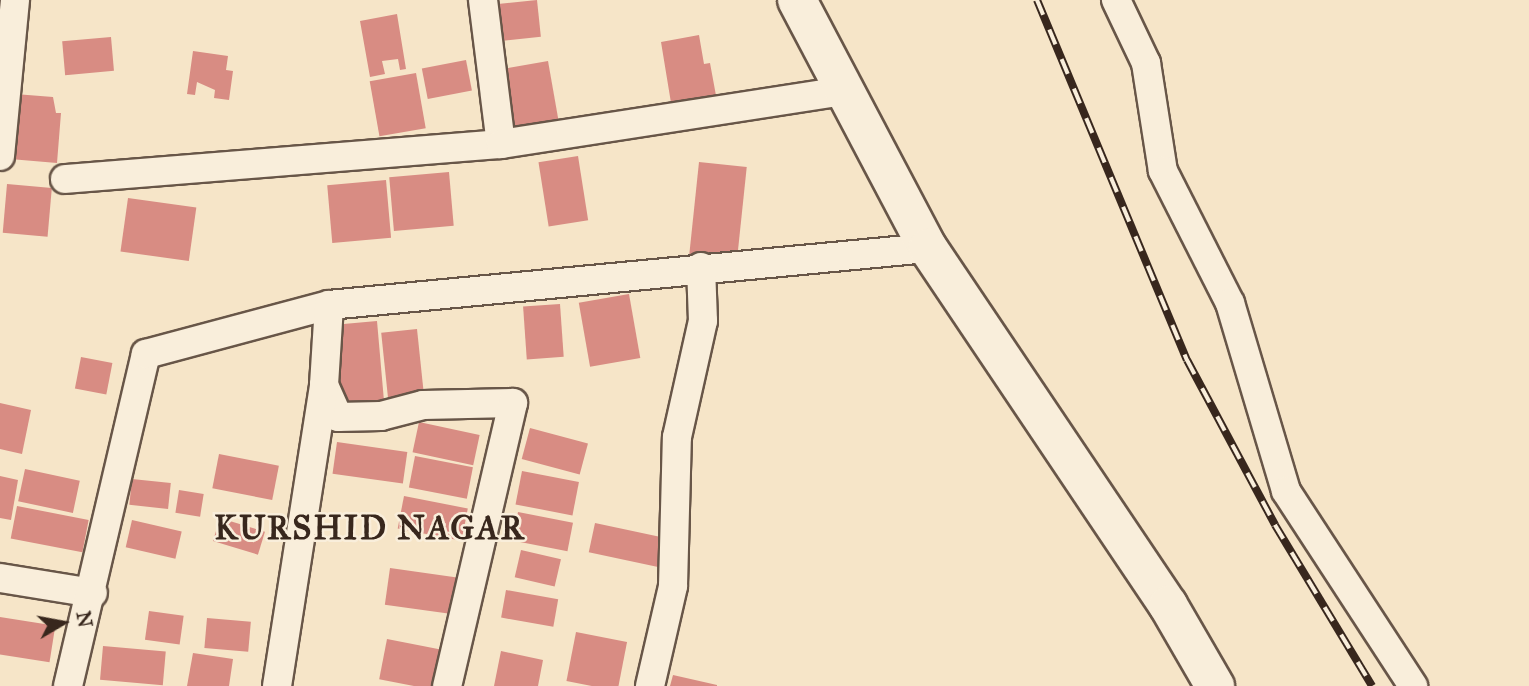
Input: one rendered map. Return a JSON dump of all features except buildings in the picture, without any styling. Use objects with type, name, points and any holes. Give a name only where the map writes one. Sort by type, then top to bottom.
[{"type":"main road","points":[[797,0],[848,90],[928,248],[1168,605],[1215,686]]},
{"type":"street","points":[[0,156],[15,0]]},
{"type":"street","points":[[483,0],[500,144]]},
{"type":"street","points":[[1116,0],[1146,63],[1163,171],[1230,303],[1286,491],[1413,686]]},
{"type":"street","points":[[65,179],[500,144],[848,90]]},
{"type":"street","points":[[68,686],[93,593],[146,354],[330,305],[701,267],[928,248]]},
{"type":"street","points":[[650,686],[673,586],[677,437],[703,321],[701,267]]},
{"type":"street","points":[[277,686],[324,385],[330,305]]},
{"type":"street","points":[[324,385],[338,417],[381,416],[423,405],[513,403],[447,686]]},
{"type":"street","points":[[0,578],[93,593]]},
{"type":"railway","points":[[1037,0],[1187,360],[1275,525],[1372,686]]},
{"type":"district","name":"KURSHID NAGAR","points":[[370,529]]}]
